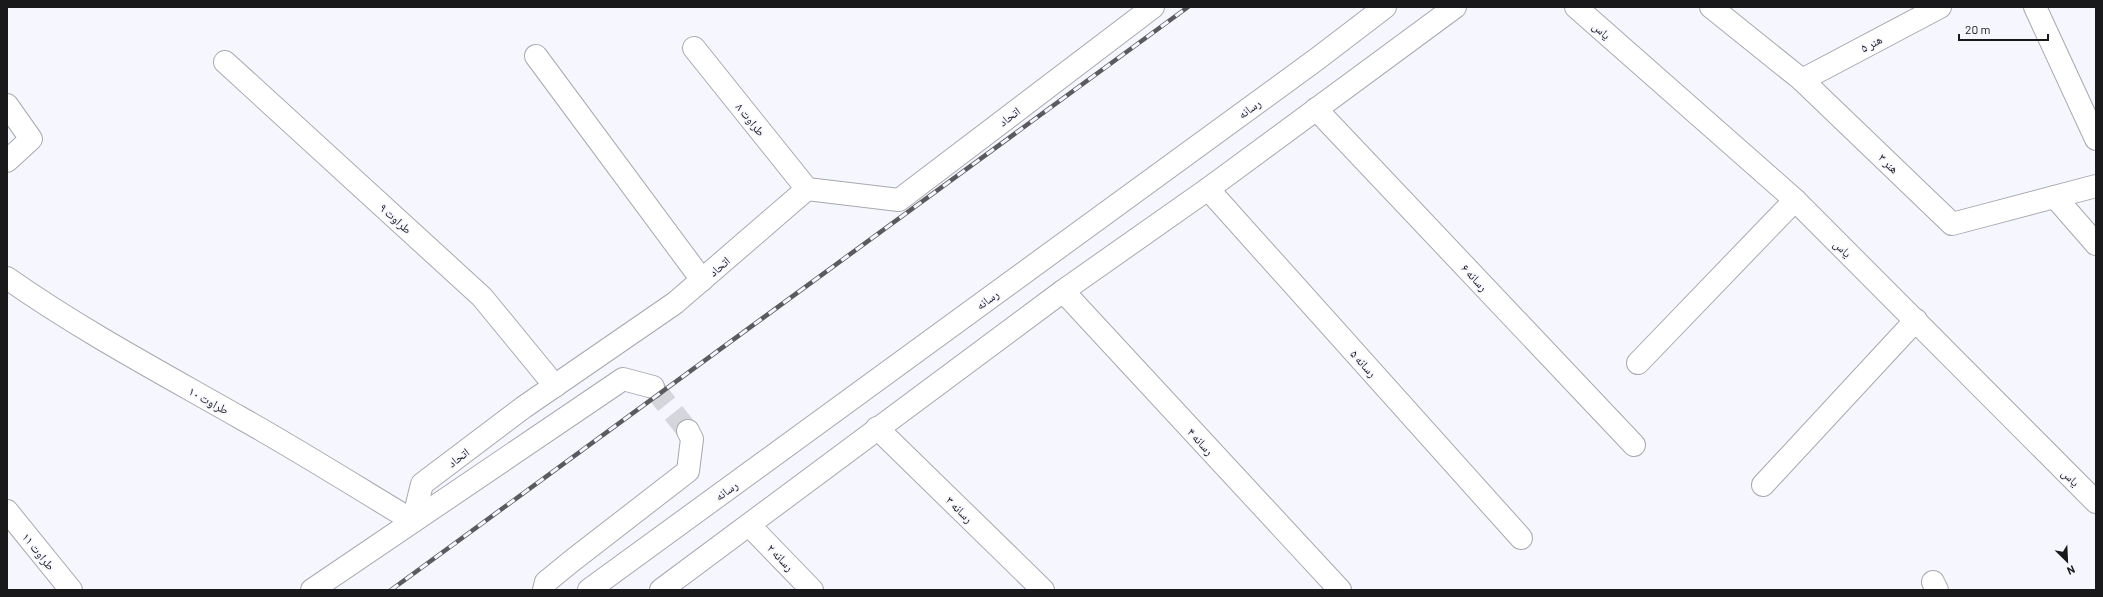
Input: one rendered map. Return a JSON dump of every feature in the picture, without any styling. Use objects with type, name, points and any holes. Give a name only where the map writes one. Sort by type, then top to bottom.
[{"type":"street","name":"اتحاد","points":[[413,521],[422,484],[524,407],[675,303],[807,189],[899,200],[1153,7]]},
{"type":"street","name":"رسانه","points":[[589,590],[1292,77],[1385,7]]},
{"type":"street","points":[[661,590],[1062,292],[1208,189],[1455,7]]},
{"type":"street","name":"یاس","points":[[1576,7],[1794,200],[1916,320],[2096,502]]},
{"type":"street","name":"هنر ۳","points":[[1711,7],[1802,80],[1952,224],[2096,186]]},
{"type":"street","name":"هنر ۵","points":[[1802,80],[1940,7]]},
{"type":"street","points":[[2035,7],[2096,139]]},
{"type":"street","name":"طراوت ۸","points":[[694,48],[807,189]]},
{"type":"street","points":[[536,56],[702,280]]},
{"type":"street","name":"طراوت ۹","points":[[225,62],[482,297],[555,386]]},
{"type":"street","points":[[7,105],[31,139],[7,162]]},
{"type":"street","name":"رسانه ۶","points":[[1316,109],[1634,446]]},
{"type":"street","name":"رسانه ۵","points":[[1208,189],[1521,538]]},
{"type":"street","points":[[2055,197],[2096,244]]},
{"type":"street","points":[[1638,363],[1794,200]]},
{"type":"street","name":"طراوت ۱۰","points":[[7,278],[43,304],[240,418],[413,521]]},
{"type":"street","name":"رسانه ۴","points":[[1062,292],[1340,590]]},
{"type":"street","points":[[1763,485],[1916,320]]},
{"type":"street","points":[[312,590],[623,379],[653,387]]},
{"type":"street","name":"رسانه ۳","points":[[877,428],[1042,590]]},
{"type":"street","points":[[544,590],[546,582],[688,470],[692,439],[688,431]]},
{"type":"street","name":"طراوت ۱۱","points":[[7,511],[71,590]]},
{"type":"street","name":"رسانه ۲","points":[[749,525],[812,590]]},
{"type":"tunnel","points":[[653,387],[688,431]]},
{"type":"railway","points":[[391,590],[1188,7]]}]
